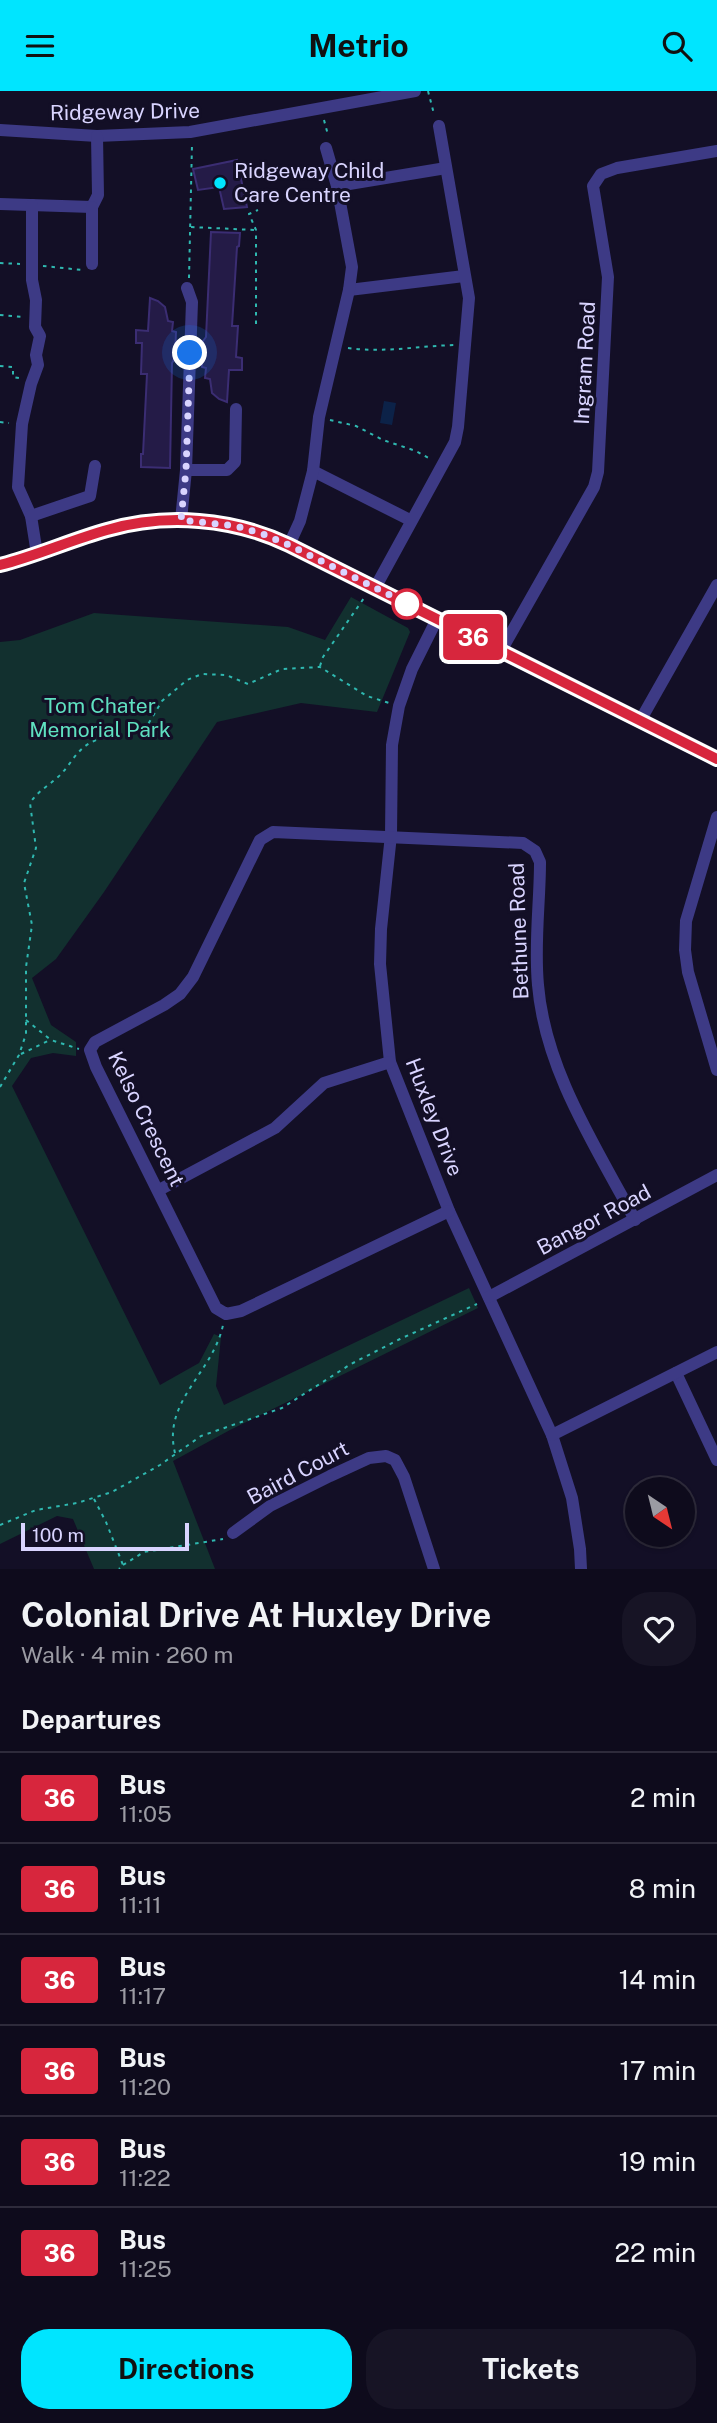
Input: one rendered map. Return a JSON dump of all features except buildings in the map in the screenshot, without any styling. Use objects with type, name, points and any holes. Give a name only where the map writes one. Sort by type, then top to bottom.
[{"type":"street","name":"Ridgeway Drive","points":[[0,130],[97,136],[190,132],[415,91]]},
{"type":"street","points":[[375,588],[442,466],[458,427],[468,299],[439,126]]},
{"type":"street","points":[[92,267],[92,207],[98,195],[97,136]]},
{"type":"street","points":[[289,545],[300,521],[313,471],[319,417],[352,267],[337,186],[326,148]]},
{"type":"street","name":"Ingram Road","points":[[501,651],[594,487],[598,472],[608,277],[593,186],[601,174],[617,168],[717,151]]},
{"type":"street","points":[[337,186],[446,167]]},
{"type":"street","points":[[0,204],[92,207]]},
{"type":"street","points":[[32,205],[35,327],[40,336],[36,355],[38,365],[22,424],[18,487],[31,516],[37,554]]},
{"type":"street","points":[[349,290],[464,276]]},
{"type":"street","points":[[181,520],[186,470],[192,302],[187,288]]},
{"type":"street","points":[[186,470],[228,470],[235,463],[236,409]]},
{"type":"street","points":[[31,516],[90,496],[95,466]]},
{"type":"street","points":[[313,471],[410,520]]},
{"type":"street","points":[[0,565],[124,526],[181,520],[236,526],[289,545],[717,759]]},
{"type":"street","points":[[640,721],[717,585]]},
{"type":"street","name":"Huxley Drive","points":[[436,619],[412,669],[399,706],[392,745],[391,835],[380,964],[390,1062],[449,1211],[552,1435],[572,1498],[581,1569]]},
{"type":"street","points":[[717,817],[686,921],[685,950],[688,972],[717,1070]]},
{"type":"street","name":"Kelso Crescent","points":[[226,1314],[216,1308],[90,1050],[95,1042],[180,994],[193,977],[260,841],[273,832],[391,835]]},
{"type":"street","name":"Bethune Road","points":[[391,835],[523,843],[535,851],[540,862],[536,936],[538,987],[547,1035],[570,1097],[635,1220]]},
{"type":"street","points":[[159,1191],[275,1128],[324,1083],[390,1062]]},
{"type":"street","name":"Bangor Road","points":[[489,1297],[717,1175]]},
{"type":"street","points":[[226,1314],[241,1311],[449,1211]]},
{"type":"street","points":[[552,1435],[717,1352]]},
{"type":"street","points":[[676,1373],[717,1460]]},
{"type":"street","name":"Baird Court","points":[[233,1533],[270,1506],[369,1458],[386,1456],[395,1460],[404,1476],[434,1569]]},
{"type":"path","points":[[428,91],[439,126]]},
{"type":"path","points":[[320,110],[330,141],[326,148]]},
{"type":"path","points":[[187,288],[190,276],[193,150],[190,132]]},
{"type":"path","points":[[256,324],[256,230],[249,214],[258,209]]},
{"type":"path","points":[[191,227],[256,230]]},
{"type":"path","points":[[0,263],[92,267]]},
{"type":"path","points":[[0,315],[35,318]]},
{"type":"path","points":[[334,346],[371,351],[466,345]]},
{"type":"path","points":[[0,366],[13,367],[12,377],[33,380]]},
{"type":"path","points":[[319,417],[356,426],[383,440],[416,451],[442,466]]},
{"type":"path","points":[[320,667],[323,657],[361,600],[375,588]]},
{"type":"path","points":[[0,1087],[19,1055],[26,1034],[26,967],[32,925],[24,883],[36,848],[30,803],[37,792],[69,767],[84,746],[113,734],[147,726],[162,701],[187,680],[202,674],[226,675],[248,684],[282,669],[320,667],[367,697],[399,706]]},
{"type":"path","points":[[26,1019],[51,1040],[76,1049],[90,1050]]},
{"type":"path","points":[[19,1055],[51,1040]]},
{"type":"path","points":[[0,1525],[36,1510],[93,1499],[112,1492],[201,1436],[282,1408],[351,1364],[463,1312],[489,1297]]},
{"type":"path","points":[[175,1454],[171,1438],[174,1419],[222,1332],[226,1314]]},
{"type":"path","points":[[93,1499],[98,1504],[123,1565]]},
{"type":"path","points":[[119,1569],[144,1552],[221,1540],[233,1533]]},
{"type":"green space","name":"Tom Chater Memorial Park","points":[[351,597],[408,628],[410,632],[377,712],[301,703],[217,722],[56,959],[32,978],[51,1025],[76,1042],[76,1056],[53,1053],[31,1058],[12,1086],[160,1385],[199,1363],[214,1334],[221,1337],[216,1386],[224,1405],[469,1288],[478,1308],[230,1430],[173,1461],[215,1569],[94,1569],[73,1519],[57,1516],[0,1544],[0,642],[20,640],[94,613],[288,627],[325,640]]},
{"type":"water","points":[[384,401],[396,403],[392,425],[380,423]]},
{"type":"bus line","name":"36","points":[[0,565],[105,530],[142,523],[181,520],[236,526],[289,545],[717,759]]},
{"type":"place","name":"Ridgeway Child Care Centre","points":[[220,183]]},
{"type":"route","points":[[190,353],[186,470],[181,520],[236,526],[263,534],[416,608],[407,604]]}]
